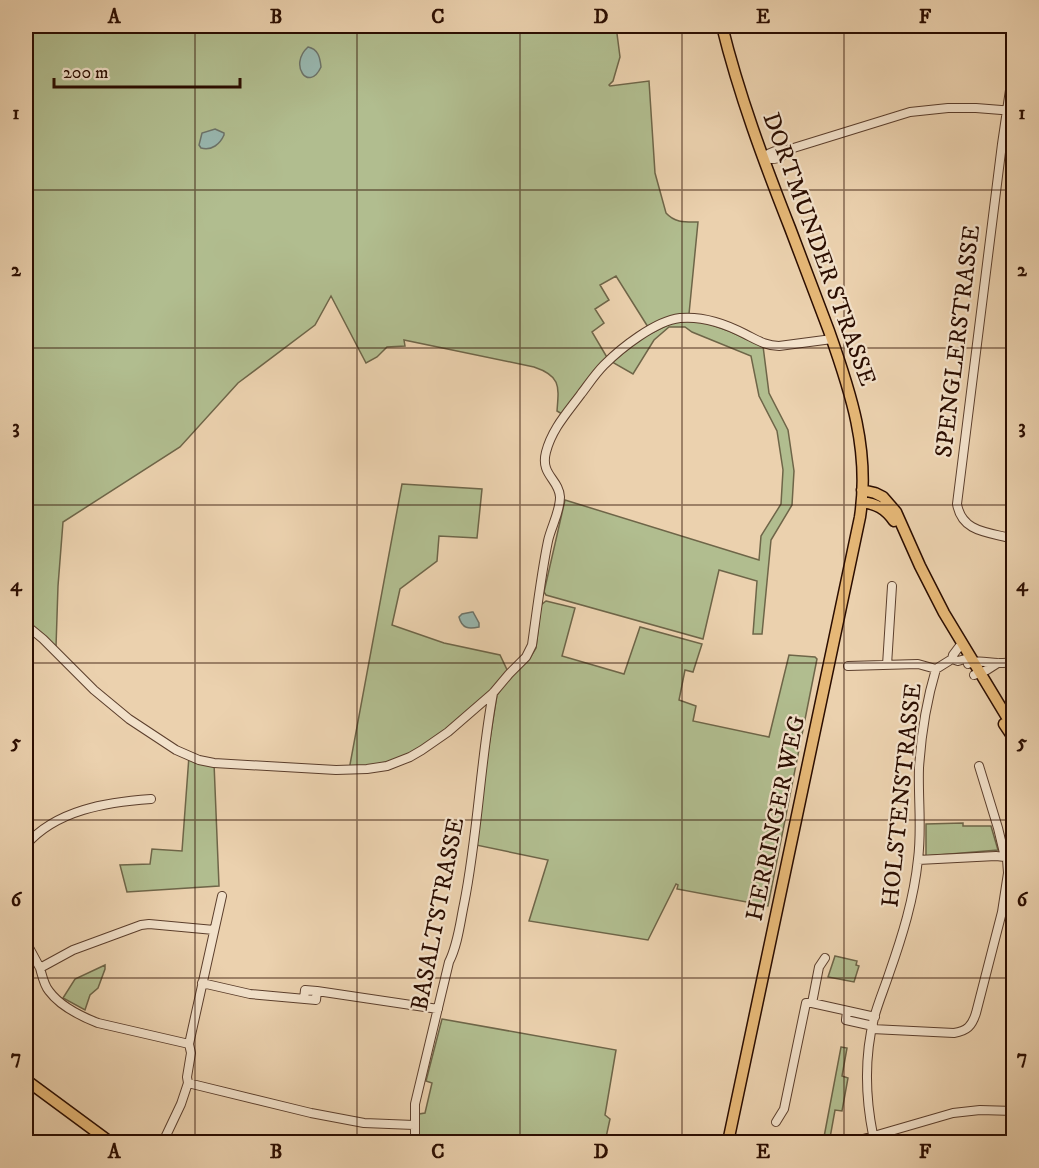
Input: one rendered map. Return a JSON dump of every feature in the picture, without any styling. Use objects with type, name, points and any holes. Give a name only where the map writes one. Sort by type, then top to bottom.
[{"type":"main road","name":"DORTMUNDER STRASSE","points":[[722,26],[763,158],[832,339],[850,393],[857,422],[862,463],[862,502]]},
{"type":"main road","points":[[862,490],[883,497],[896,512],[944,613],[1014,739]]},
{"type":"main road","points":[[862,502],[882,507],[896,524],[948,631],[1014,729]]},
{"type":"main road","name":"HERRINGER WEG","points":[[728,1143],[862,502]]},
{"type":"main road","points":[[28,1086],[110,1143]]},
{"type":"street","name":"SPENGLERSTRASSE","points":[[1014,63],[1010,111],[1002,144],[957,504],[960,516],[966,524],[979,530],[1014,539]]},
{"type":"street","points":[[763,158],[773,160],[780,158],[787,150],[910,112],[948,108],[1010,111]]},
{"type":"street","points":[[26,625],[87,684],[129,719],[176,750],[198,760],[214,763],[336,770],[387,766],[431,745],[479,706],[526,657],[532,645],[548,542],[560,495],[546,471],[545,454],[559,422],[603,366],[650,330],[680,318],[695,318],[727,326],[770,346],[832,339]]},
{"type":"street","points":[[887,665],[892,586]]},
{"type":"street","points":[[952,660],[959,647]]},
{"type":"street","points":[[848,666],[918,664],[936,669],[952,660],[987,670],[999,663],[1014,662]]},
{"type":"street","name":"HOLSTENSTRASSE","points":[[873,1136],[868,1109],[866,1076],[868,1053],[873,1024],[907,921],[914,891],[921,825],[919,768],[931,684],[936,669]]},
{"type":"street","name":"BASALTSTRASSE","points":[[415,1143],[415,1104],[449,962],[454,951],[466,890],[493,693]]},
{"type":"street","points":[[776,1122],[784,1109],[806,1003],[847,1011],[873,1024],[954,1033],[964,1031],[973,1023],[1002,912],[1008,873],[1008,864],[979,766]]},
{"type":"street","points":[[26,845],[34,835],[47,826],[83,810],[105,804],[151,799]]},
{"type":"street","points":[[918,860],[1005,857]]},
{"type":"street","points":[[163,1143],[182,1104],[188,1083],[191,1053],[189,1044],[222,896]]},
{"type":"street","points":[[40,968],[73,950],[141,925],[214,930]]},
{"type":"street","points":[[26,942],[40,968],[48,990],[59,1002],[98,1023],[189,1044]]},
{"type":"street","points":[[812,1003],[819,967],[825,958]]},
{"type":"street","points":[[202,983],[250,994],[316,1000],[317,991],[438,1009]]},
{"type":"street","points":[[188,1083],[311,1113],[364,1123],[414,1125]]},
{"type":"street","points":[[853,1143],[953,1113],[980,1110],[1014,1112]]},
{"type":"green space","points":[[26,26],[616,26],[620,57],[613,81],[609,85],[649,81],[655,173],[666,213],[677,220],[698,222],[689,314],[648,327],[616,276],[600,285],[609,300],[595,309],[604,323],[592,332],[608,359],[562,414],[557,411],[558,388],[554,378],[534,367],[404,340],[405,346],[387,347],[377,357],[366,363],[331,296],[315,325],[238,383],[180,447],[63,522],[56,647],[26,621]]},
{"type":"green space","points":[[675,321],[701,321],[763,346],[769,393],[788,430],[794,471],[792,505],[771,540],[762,634],[753,634],[757,581],[719,570],[703,639],[546,595],[544,592],[565,500],[759,560],[761,536],[781,504],[783,470],[777,431],[759,396],[751,356],[685,327],[669,327],[654,340],[633,374],[612,362],[642,338]]},
{"type":"green space","points":[[402,484],[482,489],[477,538],[439,536],[437,561],[400,589],[392,625],[444,643],[500,655],[509,674],[493,693],[410,757],[349,770]]},
{"type":"green space","points":[[546,601],[575,608],[562,656],[624,674],[640,627],[702,644],[693,672],[685,670],[679,700],[696,706],[693,721],[769,737],[789,655],[817,659],[768,906],[677,889],[676,884],[648,940],[529,921],[548,860],[476,845],[497,695],[510,676],[530,658],[536,648],[541,605]]},
{"type":"green space","points":[[189,756],[214,763],[219,886],[127,892],[120,865],[150,864],[152,849],[182,851]]},
{"type":"green space","points":[[963,823],[963,826],[991,826],[998,850],[926,856],[926,824]]},
{"type":"green space","points":[[835,956],[857,961],[856,965],[859,966],[854,982],[828,977]]},
{"type":"green space","points":[[105,965],[98,988],[90,995],[85,1010],[63,998],[75,979]]},
{"type":"green space","points":[[442,1019],[616,1050],[605,1115],[610,1119],[605,1142],[449,1142],[419,1137],[419,1114],[425,1113],[432,1083],[426,1081]]},
{"type":"green space","points":[[841,1047],[847,1048],[842,1076],[848,1078],[842,1111],[835,1110],[830,1138],[824,1137]]},
{"type":"water","points":[[308,47],[318,54],[321,67],[311,77],[306,77],[300,68],[302,54]]},
{"type":"water","points":[[215,129],[224,133],[220,141],[212,148],[201,148],[199,145],[202,133]]},
{"type":"water","points":[[473,612],[479,627],[466,627],[459,617],[462,614]]}]
